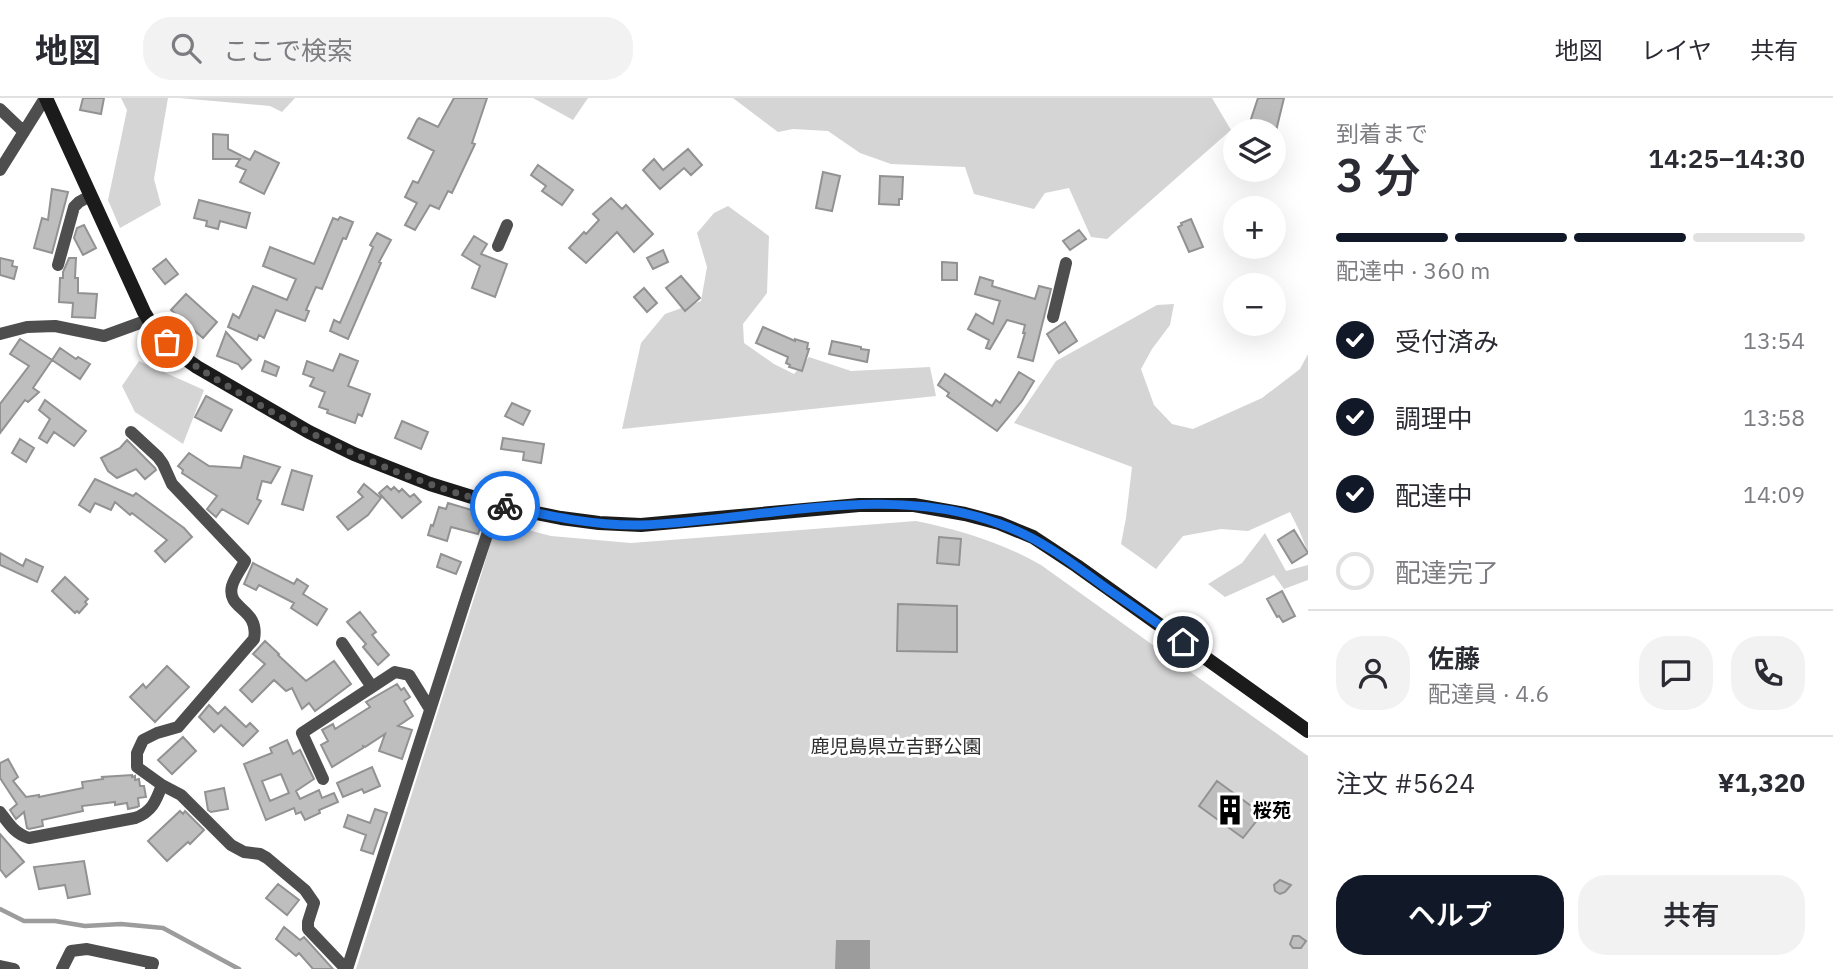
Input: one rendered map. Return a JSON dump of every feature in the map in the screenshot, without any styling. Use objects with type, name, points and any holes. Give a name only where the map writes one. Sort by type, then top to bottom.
[{"type":"street","points":[[0,170],[45,98]]},
{"type":"street","points":[[45,98],[156,332],[197,368],[309,432],[354,454],[430,484],[501,506],[599,523],[641,525],[859,505],[914,505],[982,518],[1033,537],[1308,730]]},
{"type":"street","points":[[0,109],[24,132]]},
{"type":"street","points":[[58,265],[74,207],[90,196]]},
{"type":"street","points":[[498,246],[507,225]]},
{"type":"street","points":[[1053,317],[1066,263]]},
{"type":"street","points":[[0,334],[27,327],[55,326],[104,336],[148,320]]},
{"type":"street","points":[[131,432],[158,457],[172,484],[245,561],[232,584],[231,595],[254,621],[256,629],[254,639],[178,727],[143,740],[137,753],[137,766],[162,785],[181,794],[231,845],[244,852],[267,858],[305,890],[314,903],[308,929],[347,969],[492,520],[501,506]]},
{"type":"street","points":[[342,643],[372,687]]},
{"type":"street","points":[[323,779],[302,733],[372,687],[395,673],[409,675],[430,709]]},
{"type":"street","points":[[0,812],[14,831],[29,838],[142,816],[154,805],[162,785]]},
{"type":"street","points":[[62,969],[71,951],[87,950],[153,963],[151,969]]},
{"type":"street","points":[[0,966],[14,969]]},
{"type":"green space","points":[[121,98],[168,98],[154,179],[161,205],[120,228],[108,200],[127,110]]},
{"type":"green space","points":[[179,98],[295,98],[282,112],[270,106]]},
{"type":"green space","points":[[533,98],[588,98],[573,120]]},
{"type":"green space","points":[[733,98],[1212,98],[1224,119],[1223,137],[1107,239],[1091,237],[1069,188],[1045,193],[1034,209],[974,194],[965,167],[891,164],[860,153],[828,131],[793,129],[778,132]]},
{"type":"green space","points":[[728,206],[769,236],[767,293],[743,324],[744,343],[794,374],[809,357],[851,371],[930,367],[936,396],[622,429],[641,343],[665,314],[701,301],[707,267],[697,233],[714,213]]},
{"type":"green space","points":[[1174,304],[1170,325],[1141,369],[1154,405],[1172,424],[1193,429],[1262,398],[1300,369],[1308,354],[1308,552],[1290,512],[1248,531],[1221,529],[1183,536],[1156,569],[1121,544],[1132,467],[1014,423],[1056,361],[1157,305]]},
{"type":"green space","points":[[139,361],[204,390],[183,444],[135,412],[122,386]]},
{"type":"green space","name":"鹿児島県立吉野公園","points":[[916,521],[981,538],[1041,565],[1308,756],[1308,969],[356,969],[497,522],[551,536],[631,543]]},
{"type":"green space","points":[[1265,533],[1286,571],[1308,565],[1308,580],[1284,589],[1274,575],[1225,597],[1208,584],[1242,563]]},
{"type":"shaded area","points":[[836,940],[870,940],[870,969],[835,969]]},
{"type":"building","points":[[83,98],[104,98],[101,114],[80,110]]},
{"type":"building","points":[[454,98],[487,98],[472,143],[475,144],[452,193],[448,191],[439,209],[430,205],[415,230],[405,225],[417,203],[405,197],[413,181],[418,183],[434,151],[408,138],[419,118],[438,127]]},
{"type":"building","points":[[1258,98],[1284,98],[1279,119],[1251,119]]},
{"type":"building","points":[[213,134],[228,135],[228,149],[250,160],[255,151],[279,163],[264,194],[240,182],[246,170],[236,166],[240,159],[213,159]]},
{"type":"building","points":[[688,149],[702,165],[691,175],[684,168],[660,189],[643,170],[654,159],[663,170]]},
{"type":"building","points":[[538,165],[573,190],[562,205],[542,191],[546,186],[531,175]]},
{"type":"building","points":[[823,172],[840,176],[832,211],[816,208]]},
{"type":"building","points":[[880,176],[903,177],[902,199],[899,199],[899,205],[879,204]]},
{"type":"building","points":[[52,189],[68,192],[52,253],[34,248],[42,218],[48,220]]},
{"type":"building","points":[[611,198],[622,209],[626,205],[653,234],[634,252],[617,232],[586,263],[569,248],[599,220],[593,214]]},
{"type":"building","points":[[199,200],[250,213],[246,228],[220,221],[218,229],[206,226],[207,221],[194,218]]},
{"type":"building","points":[[340,217],[353,222],[346,239],[343,238],[322,289],[316,287],[306,310],[309,311],[305,321],[276,310],[264,338],[259,335],[257,340],[228,327],[233,314],[239,318],[253,286],[287,300],[296,279],[263,266],[270,247],[314,264],[333,218],[338,220]]},
{"type":"building","points":[[1191,219],[1203,247],[1189,252],[1178,227]]},
{"type":"building","points":[[84,225],[96,248],[83,255],[74,238],[77,228]]},
{"type":"building","points":[[1079,230],[1086,239],[1070,250],[1063,241]]},
{"type":"building","points":[[377,233],[391,240],[379,262],[381,263],[348,339],[330,331],[334,320],[340,323]]},
{"type":"building","points":[[474,236],[487,244],[481,254],[507,264],[495,297],[472,288],[480,266],[462,255]]},
{"type":"building","points":[[663,250],[668,262],[653,269],[647,258]]},
{"type":"building","points":[[0,258],[13,261],[12,266],[17,267],[14,279],[0,275]]},
{"type":"building","points":[[69,258],[76,258],[75,278],[78,278],[78,293],[97,294],[95,318],[72,317],[73,303],[59,302],[60,278],[63,278]]},
{"type":"building","points":[[166,259],[178,274],[165,284],[153,269]]},
{"type":"building","points":[[942,262],[957,263],[957,280],[942,280]]},
{"type":"building","points":[[681,276],[700,298],[685,311],[666,288]]},
{"type":"building","points":[[980,277],[993,281],[992,286],[1035,299],[1039,286],[1051,289],[1033,361],[1018,357],[1025,325],[1007,320],[990,349],[986,348],[989,340],[968,329],[976,314],[993,324],[1000,301],[975,294]]},
{"type":"building","points":[[644,288],[657,303],[647,312],[634,297]]},
{"type":"building","points":[[186,294],[217,322],[203,338],[171,310]]},
{"type":"building","points":[[1065,322],[1077,341],[1059,353],[1047,334]]},
{"type":"building","points":[[763,327],[795,341],[808,343],[809,349],[802,371],[789,367],[786,363],[788,357],[756,343]]},
{"type":"building","points":[[226,332],[251,360],[242,369],[238,364],[217,356]]},
{"type":"building","points":[[20,339],[52,360],[33,388],[39,392],[28,402],[25,400],[0,433],[0,404],[29,366],[10,354]]},
{"type":"building","points":[[832,341],[869,350],[867,362],[829,354]]},
{"type":"building","points":[[60,348],[76,359],[78,357],[90,364],[80,379],[52,360]]},
{"type":"building","points":[[340,354],[358,361],[348,386],[370,394],[362,416],[358,414],[355,423],[327,413],[328,410],[319,407],[325,392],[310,386],[314,378],[303,374],[307,361],[333,371]]},
{"type":"building","points":[[265,361],[279,367],[276,376],[262,371]]},
{"type":"building","points":[[1019,372],[1034,381],[1022,401],[997,431],[947,396],[949,393],[938,385],[945,374],[992,406],[996,400],[1000,403]]},
{"type":"building","points":[[206,396],[232,410],[221,431],[195,417]]},
{"type":"building","points":[[45,400],[86,431],[74,446],[54,432],[47,443],[39,438],[50,419],[39,410]]},
{"type":"building","points":[[512,403],[530,411],[523,425],[505,416]]},
{"type":"building","points":[[402,421],[428,432],[421,449],[395,438]]},
{"type":"building","points":[[503,438],[544,444],[541,463],[523,460],[524,452],[501,449]]},
{"type":"building","points":[[20,439],[34,448],[26,462],[12,453]]},
{"type":"building","points":[[127,440],[156,470],[145,479],[136,469],[117,478],[108,471],[101,458],[120,448]]},
{"type":"building","points":[[189,453],[209,466],[241,468],[244,456],[280,467],[271,483],[262,481],[257,499],[261,501],[248,524],[222,509],[216,517],[207,509],[217,496],[182,473],[183,470],[178,466]]},
{"type":"building","points":[[292,470],[312,476],[303,510],[282,504]]},
{"type":"building","points":[[95,479],[133,496],[136,493],[184,528],[192,537],[165,562],[155,551],[167,540],[132,513],[130,515],[115,502],[111,510],[95,503],[90,512],[79,505]]},
{"type":"building","points":[[364,484],[381,498],[368,515],[348,530],[337,517],[363,497],[358,492]]},
{"type":"building","points":[[387,486],[391,490],[394,487],[399,492],[402,489],[410,497],[414,494],[421,502],[402,518],[379,493]]},
{"type":"building","points":[[448,503],[485,514],[478,534],[451,527],[447,541],[428,535],[439,507],[446,509]]},
{"type":"building","points":[[1294,530],[1308,553],[1292,563],[1278,540]]},
{"type":"building","points":[[939,537],[961,539],[959,565],[937,563]]},
{"type":"building","points":[[0,553],[23,566],[26,559],[43,567],[37,582],[0,565]]},
{"type":"building","points":[[441,554],[461,562],[456,574],[437,567]]},
{"type":"building","points":[[253,563],[294,584],[297,579],[308,586],[303,594],[327,609],[317,625],[291,608],[294,603],[259,585],[256,590],[244,584]]},
{"type":"building","points":[[65,577],[88,599],[79,613],[75,613],[52,591]]},
{"type":"building","points":[[1282,591],[1295,616],[1283,622],[1267,599]]},
{"type":"building","points":[[898,604],[957,606],[957,652],[897,651]]},
{"type":"building","points":[[360,612],[376,632],[372,635],[389,655],[378,665],[363,647],[366,644],[347,622]]},
{"type":"building","points":[[265,641],[306,681],[334,661],[351,684],[315,711],[309,703],[302,709],[292,688],[286,691],[274,680],[252,702],[240,690],[265,664],[253,654]]},
{"type":"building","points":[[167,666],[189,687],[155,722],[130,697],[143,684],[146,688]]},
{"type":"building","points":[[397,684],[401,690],[404,688],[410,697],[404,701],[413,716],[398,726],[412,730],[402,759],[379,751],[385,734],[332,767],[321,745],[328,741],[322,730],[333,724],[335,729],[370,707],[366,702]]},
{"type":"building","points":[[209,705],[218,714],[225,707],[246,727],[250,723],[258,731],[243,746],[221,725],[214,732],[199,717]]},
{"type":"building","points":[[183,737],[196,751],[172,774],[158,760]]},
{"type":"building","points":[[287,740],[293,754],[300,750],[314,779],[296,791],[300,799],[319,790],[322,798],[334,793],[338,802],[305,820],[301,812],[296,814],[294,808],[266,820],[244,764],[272,753],[270,748]],"holes":[[[281,774],[289,793],[270,801],[262,781]]]},
{"type":"building","points":[[8,759],[18,777],[13,781],[26,797],[83,788],[82,782],[103,779],[102,777],[132,775],[135,780],[139,779],[140,786],[144,786],[146,797],[138,798],[139,806],[128,809],[127,803],[115,805],[115,802],[82,806],[83,811],[42,820],[43,826],[29,829],[24,812],[16,819],[10,810],[17,804],[0,778],[0,763]]},
{"type":"building","points":[[372,767],[380,786],[364,793],[362,789],[343,797],[337,783]]},
{"type":"building","name":"桜苑","points":[[1217,781],[1262,814],[1243,838],[1199,806]]},
{"type":"building","points":[[224,788],[228,809],[211,812],[208,810],[205,792]]},
{"type":"building","points":[[375,809],[387,813],[373,854],[361,850],[366,835],[344,827],[348,815],[370,823]]},
{"type":"building","points":[[180,811],[183,814],[185,811],[204,830],[167,861],[148,841]]},
{"type":"building","points":[[0,834],[24,862],[6,877],[0,869]]},
{"type":"building","points":[[84,861],[90,894],[68,898],[65,885],[39,889],[34,867]]},
{"type":"building","points":[[1280,880],[1291,885],[1280,894],[1275,891],[1274,885]]},
{"type":"building","points":[[278,884],[299,900],[287,915],[266,898]]},
{"type":"building","points":[[284,927],[300,940],[304,937],[333,969],[313,969],[299,953],[296,956],[276,939]]},
{"type":"building","points":[[1293,936],[1299,936],[1306,941],[1301,948],[1293,948],[1290,944]]},
{"type":"waterway","points":[[0,909],[24,921],[163,928],[239,969]]},
{"type":"way so far","points":[[167,342],[197,368],[268,410],[354,454],[430,484],[505,506]]},
{"type":"place","name":"桜苑","points":[[1230,810]]},
{"type":"route","points":[[505,506],[561,518],[641,525],[859,505],[914,505],[942,509],[999,523],[1033,537],[1183,642]]}]
